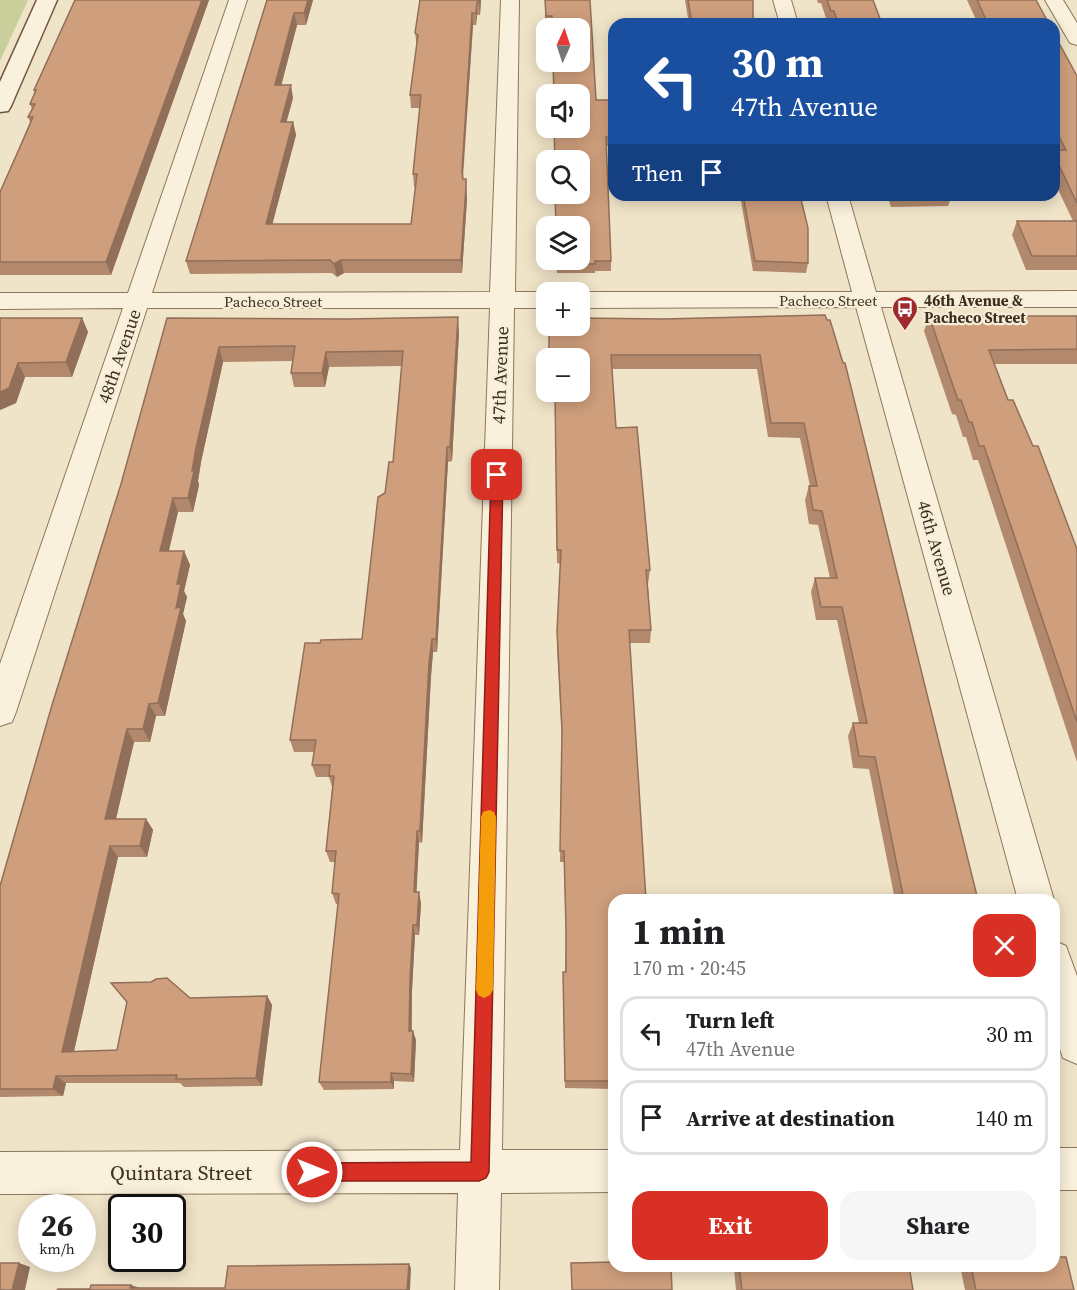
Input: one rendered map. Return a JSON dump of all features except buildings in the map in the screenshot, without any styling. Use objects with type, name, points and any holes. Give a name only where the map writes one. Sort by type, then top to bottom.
[{"type":"street","points":[[0,106],[47,0]]},
{"type":"street","name":"48th Avenue","points":[[0,711],[238,0]]},
{"type":"street","name":"47th Avenue","points":[[477,1290],[510,0]]},
{"type":"street","points":[[782,0],[787,18]]},
{"type":"street","points":[[1054,0],[1077,39]]},
{"type":"street","name":"46th Avenue","points":[[839,201],[1034,894]]},
{"type":"street","name":"Pacheco Street","points":[[590,300],[1077,299]]},
{"type":"street","name":"Pacheco Street","points":[[0,301],[536,300]]},
{"type":"street","points":[[1060,984],[1077,1044]]},
{"type":"street","points":[[1060,1169],[1077,1169]]},
{"type":"street","name":"Quintara Street","points":[[0,1173],[608,1171]]},
{"type":"green space","points":[[0,0],[28,0],[0,61]]},
{"type":"slow traffic","points":[[484,990],[489,817]]},
{"type":"place","name":"46th Avenue & Pacheco Street","points":[[905,332]]},
{"type":"route","points":[[312,1172],[479,1172],[497,475]]}]
